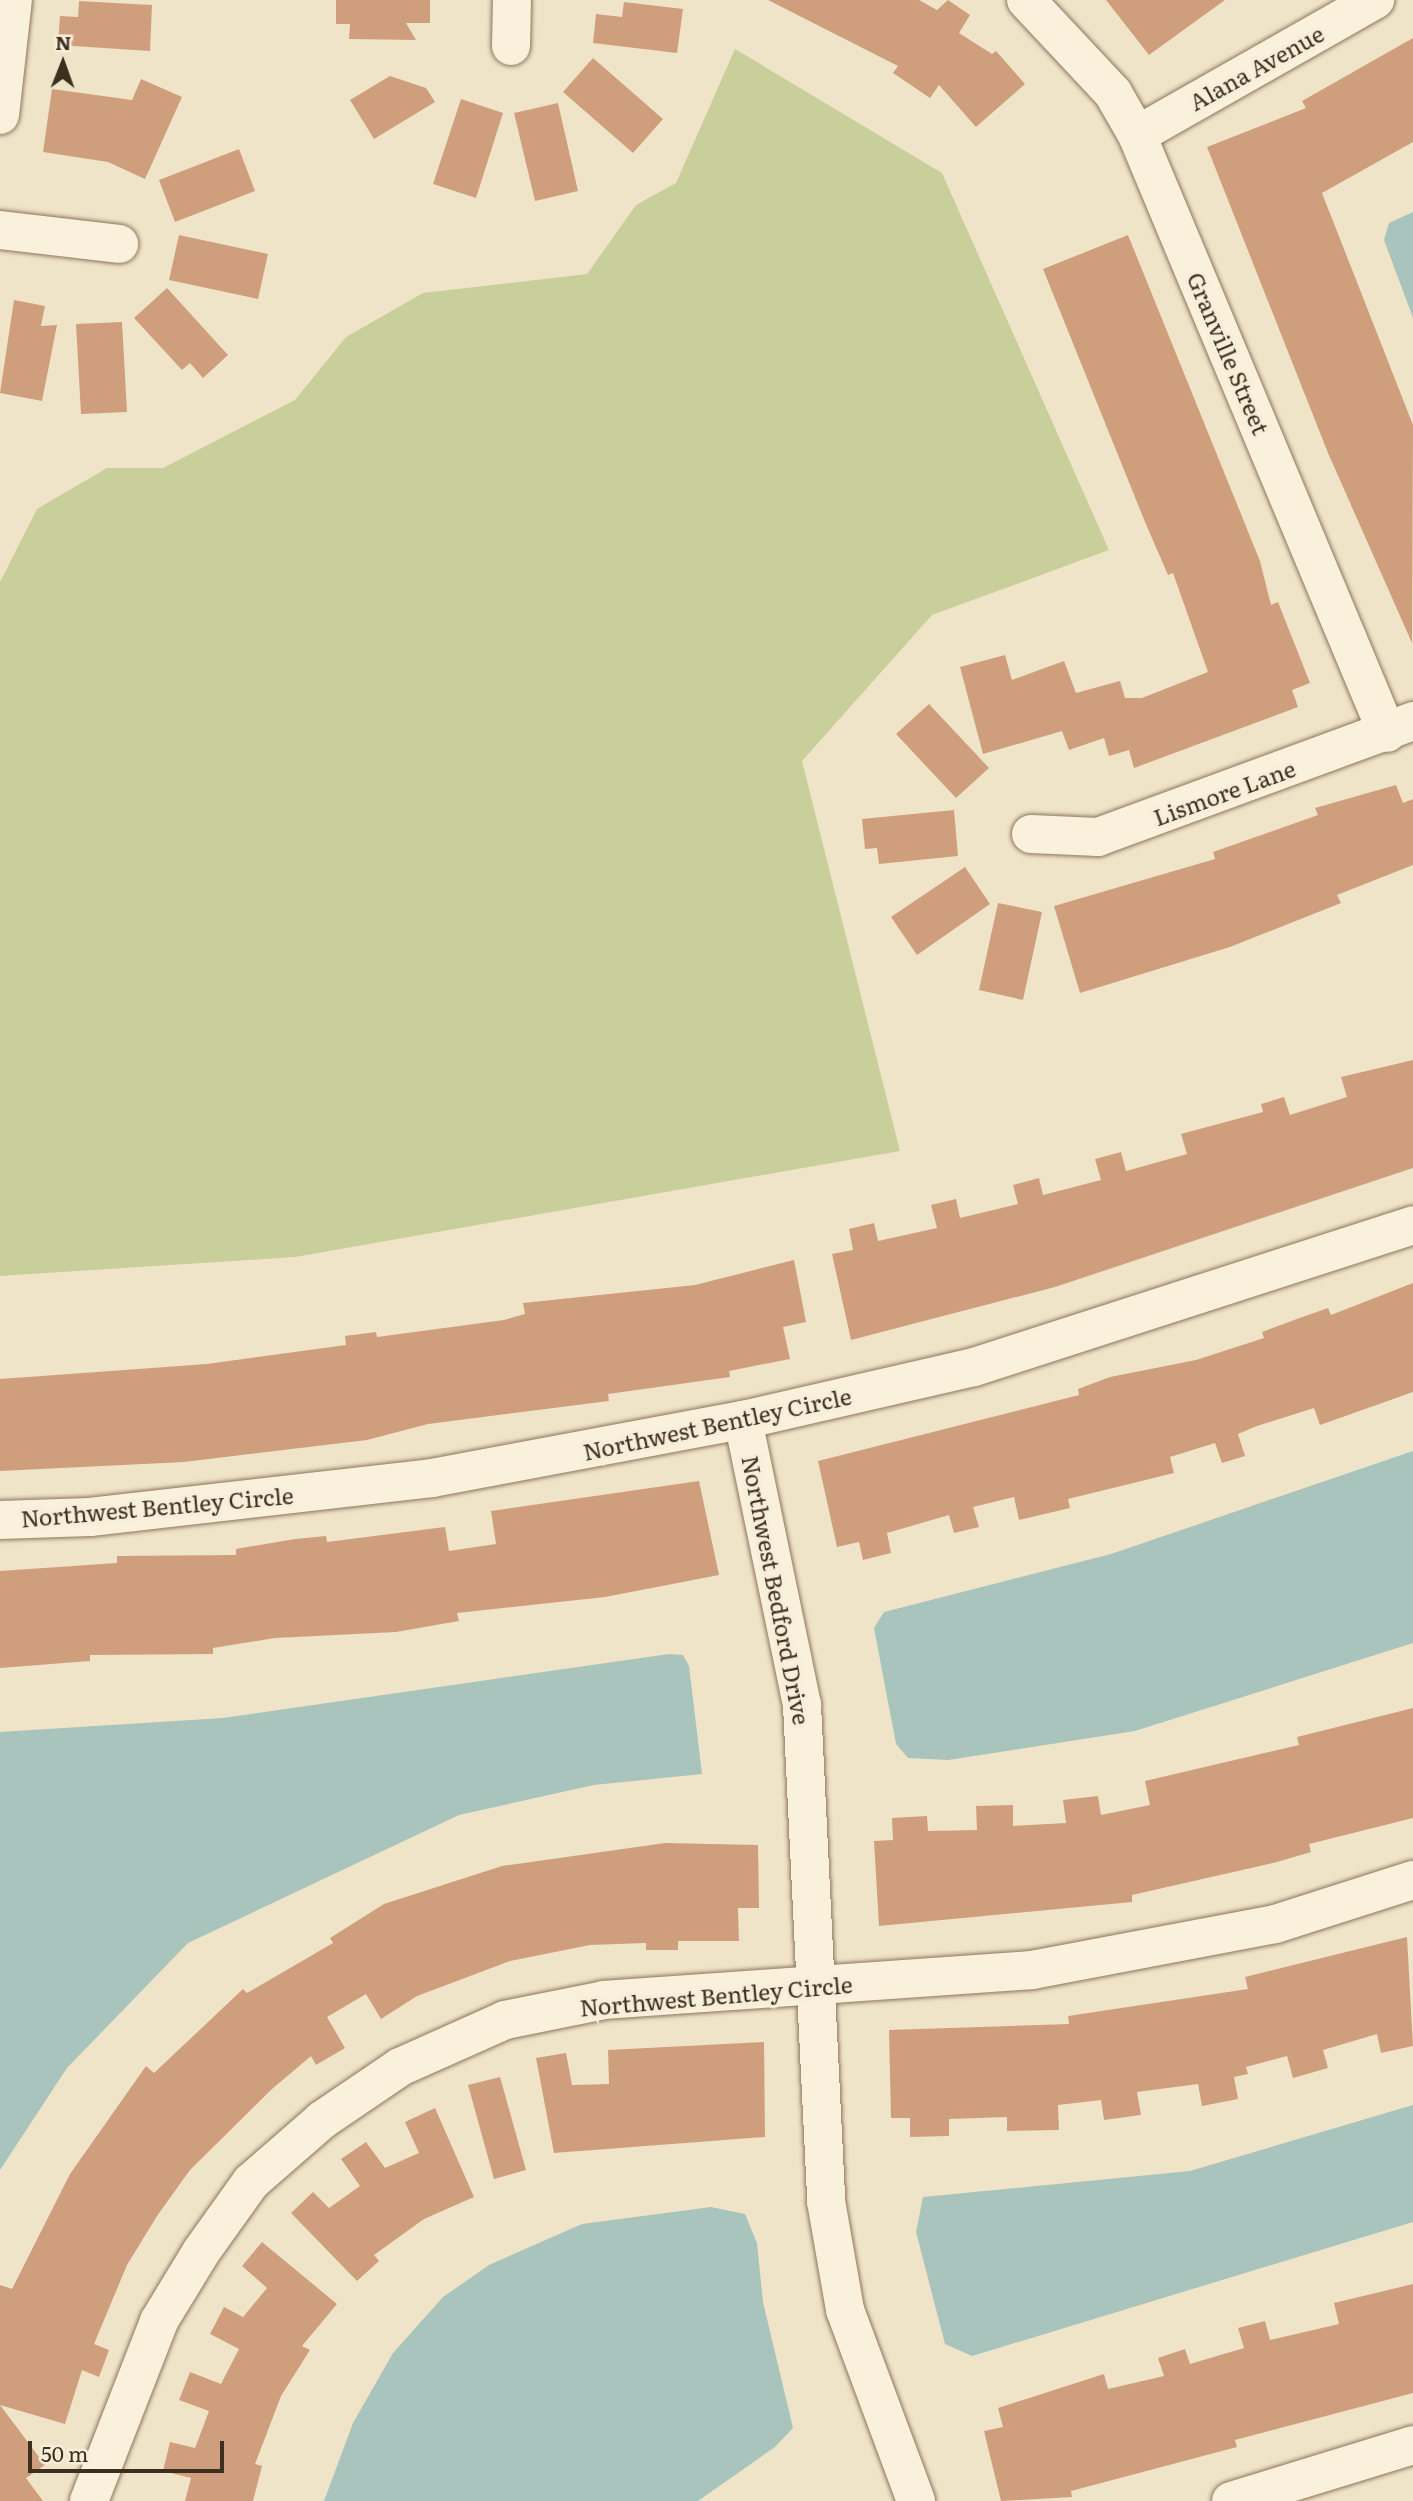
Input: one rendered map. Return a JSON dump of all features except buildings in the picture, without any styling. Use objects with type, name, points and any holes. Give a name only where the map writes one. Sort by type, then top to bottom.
[{"type":"street","points":[[0,115],[13,0]]},
{"type":"street","points":[[511,46],[513,0]]},
{"type":"street","name":"Granville Street","points":[[1027,0],[1113,93],[1137,135],[1400,727]]},
{"type":"street","name":"Alana Avenue","points":[[1137,135],[1375,0]]},
{"type":"street","points":[[0,230],[119,244]]},
{"type":"street","name":"Lismore Lane","points":[[1031,834],[1098,837],[1400,727]]},
{"type":"street","name":"Northwest Bentley Circle","points":[[0,1520],[90,1517],[432,1478],[743,1420],[974,1367],[1413,1225]]},
{"type":"street","name":"Northwest Bedford Drive","points":[[743,1420],[802,1705],[826,2201],[845,2310],[916,2501]]},
{"type":"street","name":"Northwest Bentley Circle","points":[[89,2501],[159,2321],[201,2252],[251,2182],[322,2120],[400,2067],[505,2020],[604,2000],[1032,1970],[1275,1924],[1413,1880]]},
{"type":"street","points":[[1231,2501],[1413,2445]]},
{"type":"green space","points":[[735,49],[942,173],[1109,550],[932,615],[802,761],[900,1151],[295,1257],[0,1276],[0,582],[37,509],[107,468],[163,468],[295,400],[346,337],[423,293],[587,274],[636,205],[676,183]]},
{"type":"water","points":[[1413,212],[1413,318],[1384,240],[1389,223]]},
{"type":"water","points":[[1413,1451],[1413,1643],[1135,1731],[948,1760],[908,1758],[896,1744],[874,1628],[884,1612],[1111,1554]]},
{"type":"water","points":[[669,1654],[683,1655],[689,1666],[702,1774],[594,1785],[459,1815],[188,1943],[67,2068],[0,2170],[0,1732],[223,1718]]},
{"type":"water","points":[[1413,2105],[1413,2222],[972,2356],[945,2344],[916,2232],[923,2197],[1190,2171]]},
{"type":"water","points":[[711,2207],[745,2214],[757,2243],[763,2302],[793,2428],[775,2447],[698,2501],[324,2501],[353,2423],[393,2353],[443,2297],[489,2265],[582,2224]]}]
